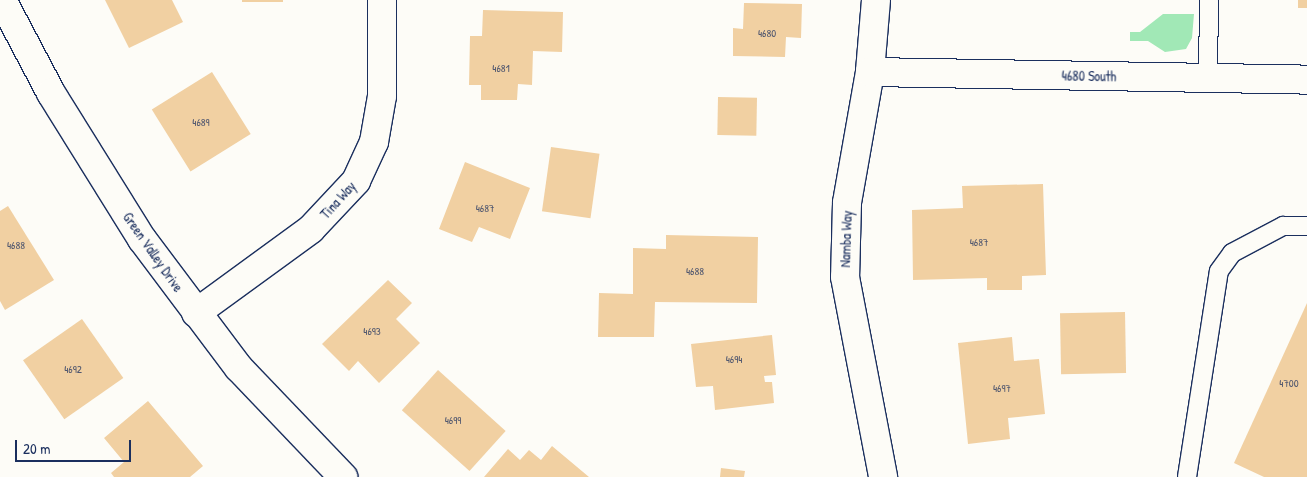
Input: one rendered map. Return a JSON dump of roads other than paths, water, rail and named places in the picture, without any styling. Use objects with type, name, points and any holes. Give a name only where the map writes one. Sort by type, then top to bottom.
[{"type":"street","name":"Green Valley Drive","points":[[2,0],[51,93],[142,239],[239,368],[343,477]]},
{"type":"street","name":"Tina Way","points":[[196,313],[311,230],[356,181],[374,142],[382,96],[382,0]]},
{"type":"street","name":"Namba Way","points":[[876,0],[870,72],[847,203],[845,277],[883,477]]},
{"type":"street","name":"4680 South","points":[[870,72],[1307,80]]},
{"type":"lane","points":[[1208,79],[1209,0]]},
{"type":"lane","points":[[1187,477],[1219,271],[1232,253],[1283,226],[1307,226]]}]
